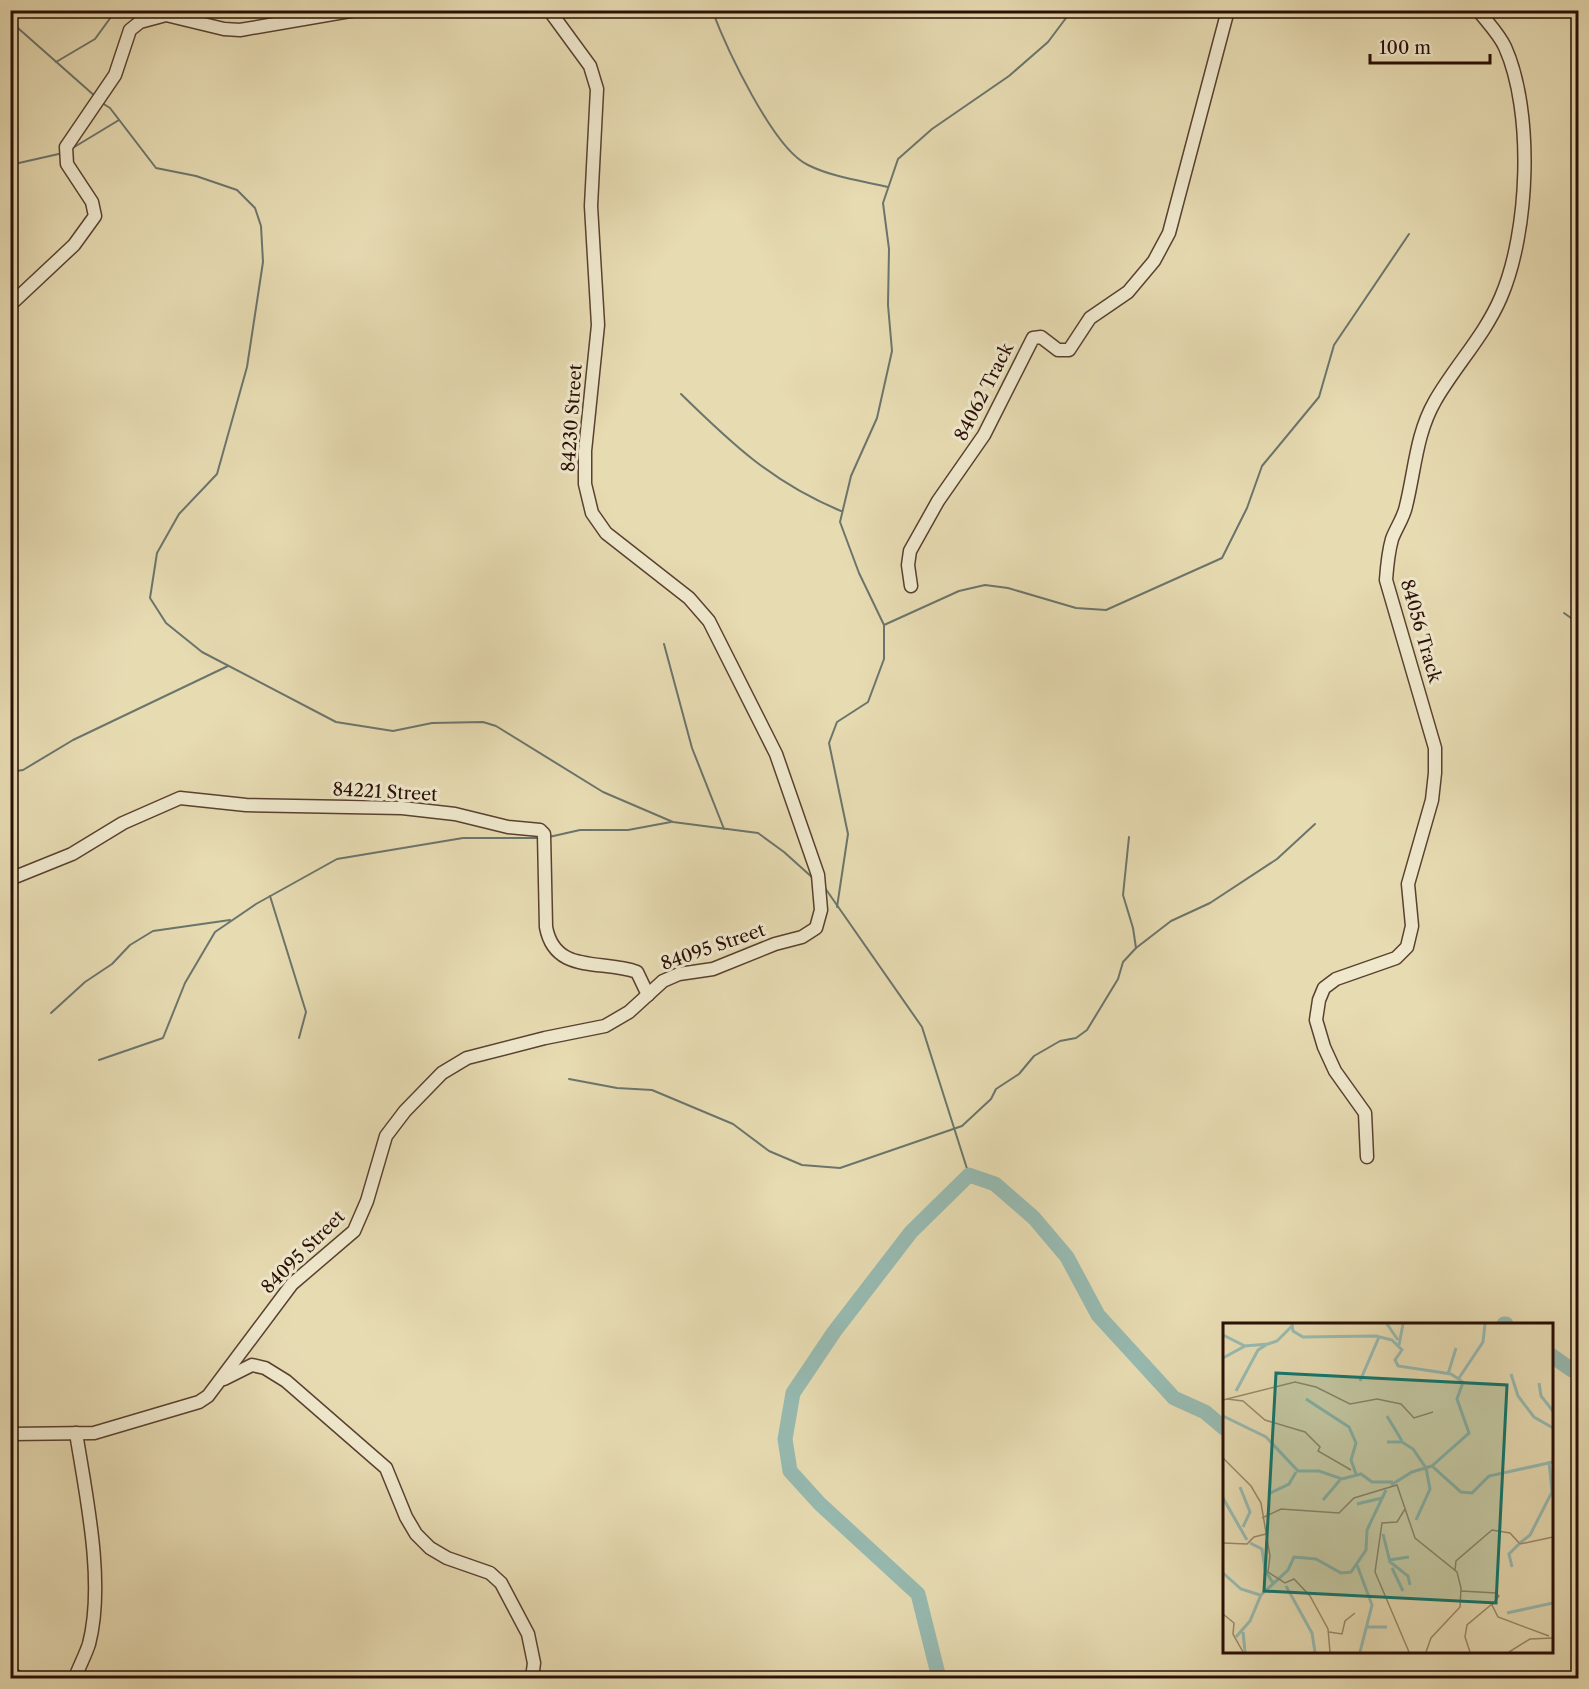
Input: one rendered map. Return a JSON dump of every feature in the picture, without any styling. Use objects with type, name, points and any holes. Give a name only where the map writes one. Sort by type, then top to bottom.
[{"type":"street","points":[[10,305],[74,245],[95,216],[92,202],[67,164],[66,147],[115,75],[130,30],[156,16],[166,15],[224,30],[240,30],[356,10]]},
{"type":"street","name":"84230 Street","points":[[549,10],[590,66],[597,89],[591,206],[598,325],[585,451],[585,484],[592,513],[606,533],[689,598],[709,621],[776,754],[818,875],[821,910]]},
{"type":"street","name":"84062 Track","points":[[911,586],[908,565],[910,551],[938,501],[984,435],[1033,338],[1041,337],[1058,350],[1069,350],[1090,318],[1128,292],[1154,261],[1169,233],[1228,10]]},
{"type":"street","name":"84056 Track","points":[[1367,1157],[1365,1113],[1335,1071],[1316,1020],[1324,988],[1336,979],[1396,958],[1407,947],[1412,926],[1408,884],[1432,800],[1435,748],[1386,580],[1388,556],[1406,507],[1422,430],[1435,401],[1484,328],[1501,298],[1516,241],[1526,147],[1517,80],[1504,45],[1478,10]]},
{"type":"street","name":"84221 Street","points":[[10,879],[72,854],[123,822],[180,798],[246,805],[402,808],[455,814],[508,827],[540,830],[544,834],[546,927],[549,942],[559,954],[570,959],[637,972],[648,995]]},
{"type":"street","name":"84095 Street","points":[[10,1434],[94,1433],[199,1402],[220,1382],[292,1284],[354,1231],[368,1201],[386,1136],[405,1111],[442,1073],[467,1058],[545,1038],[605,1026],[623,1016],[663,981],[679,974],[713,969],[776,944],[802,937],[816,928],[821,910]]},
{"type":"street","points":[[220,1382],[252,1365],[265,1368],[286,1381],[386,1468],[416,1534],[430,1548],[447,1558],[490,1573],[501,1583],[528,1634],[534,1663],[532,1678]]},
{"type":"street","points":[[75,1678],[89,1644],[94,1586],[88,1507],[76,1433]]},
{"type":"street","points":[[10,1672],[18,1678]]},
{"type":"waterway","points":[[56,62],[95,39],[111,17],[124,10]]},
{"type":"waterway","points":[[712,10],[752,95],[766,119],[794,155],[808,165],[827,173],[888,187]]},
{"type":"waterway","points":[[837,907],[848,834],[829,743],[837,722],[868,702],[884,659],[884,625],[859,573],[840,522],[851,476],[877,418],[892,351],[888,305],[889,249],[883,203],[898,159],[932,129],[1009,76],[1048,42],[1072,10]]},
{"type":"waterway","points":[[10,21],[96,97]]},
{"type":"waterway","points":[[102,103],[110,108],[156,168],[196,176],[237,190],[255,208],[261,226],[263,262],[247,367],[217,474],[179,514],[157,553],[150,598],[166,623],[202,652],[336,722],[393,731],[432,723],[483,722],[496,726],[603,792],[673,822],[758,833],[784,852],[814,879]]},
{"type":"waterway","points":[[71,149],[119,120]]},
{"type":"waterway","points":[[10,165],[63,153]]},
{"type":"waterway","points":[[884,625],[959,591],[985,585],[1008,588],[1076,608],[1106,610],[1222,558],[1247,508],[1262,466],[1319,397],[1334,345],[1409,234]]},
{"type":"waterway","points":[[681,394],[736,446],[774,475],[794,488],[841,511]]},
{"type":"waterway","points":[[1564,613],[1578,623]]},
{"type":"waterway","points":[[664,644],[692,748],[724,829]]},
{"type":"waterway","points":[[10,772],[23,770],[73,740],[228,666]]},
{"type":"waterway","points":[[549,837],[580,830],[628,830],[671,822]]},
{"type":"waterway","points":[[1136,948],[1171,921],[1210,903],[1277,859],[1315,824]]},
{"type":"waterway","points":[[569,1079],[617,1088],[652,1090],[733,1124],[769,1151],[802,1165],[840,1168],[962,1126],[991,1099],[996,1089],[1019,1074],[1034,1056],[1060,1041],[1076,1038],[1087,1030],[1118,979],[1123,962],[1136,948],[1133,928],[1123,895],[1129,837]]},
{"type":"waterway","points":[[99,1060],[163,1038],[185,983],[215,932],[256,904],[337,859],[463,838],[541,838]]},
{"type":"waterway","points":[[825,888],[922,1027],[969,1175]]},
{"type":"waterway","points":[[270,896],[306,1012],[299,1038]]},
{"type":"waterway","points":[[51,1013],[85,982],[112,964],[130,945],[153,931],[230,920]]},
{"type":"waterway","points":[[939,1678],[918,1594],[820,1504],[790,1471],[785,1439],[793,1393],[834,1332],[911,1232],[969,1175],[995,1184],[1034,1218],[1067,1257],[1098,1315],[1174,1398],[1205,1412],[1223,1427]]},
{"type":"waterway","points":[[1553,1357],[1572,1370],[1578,1368]]}]
